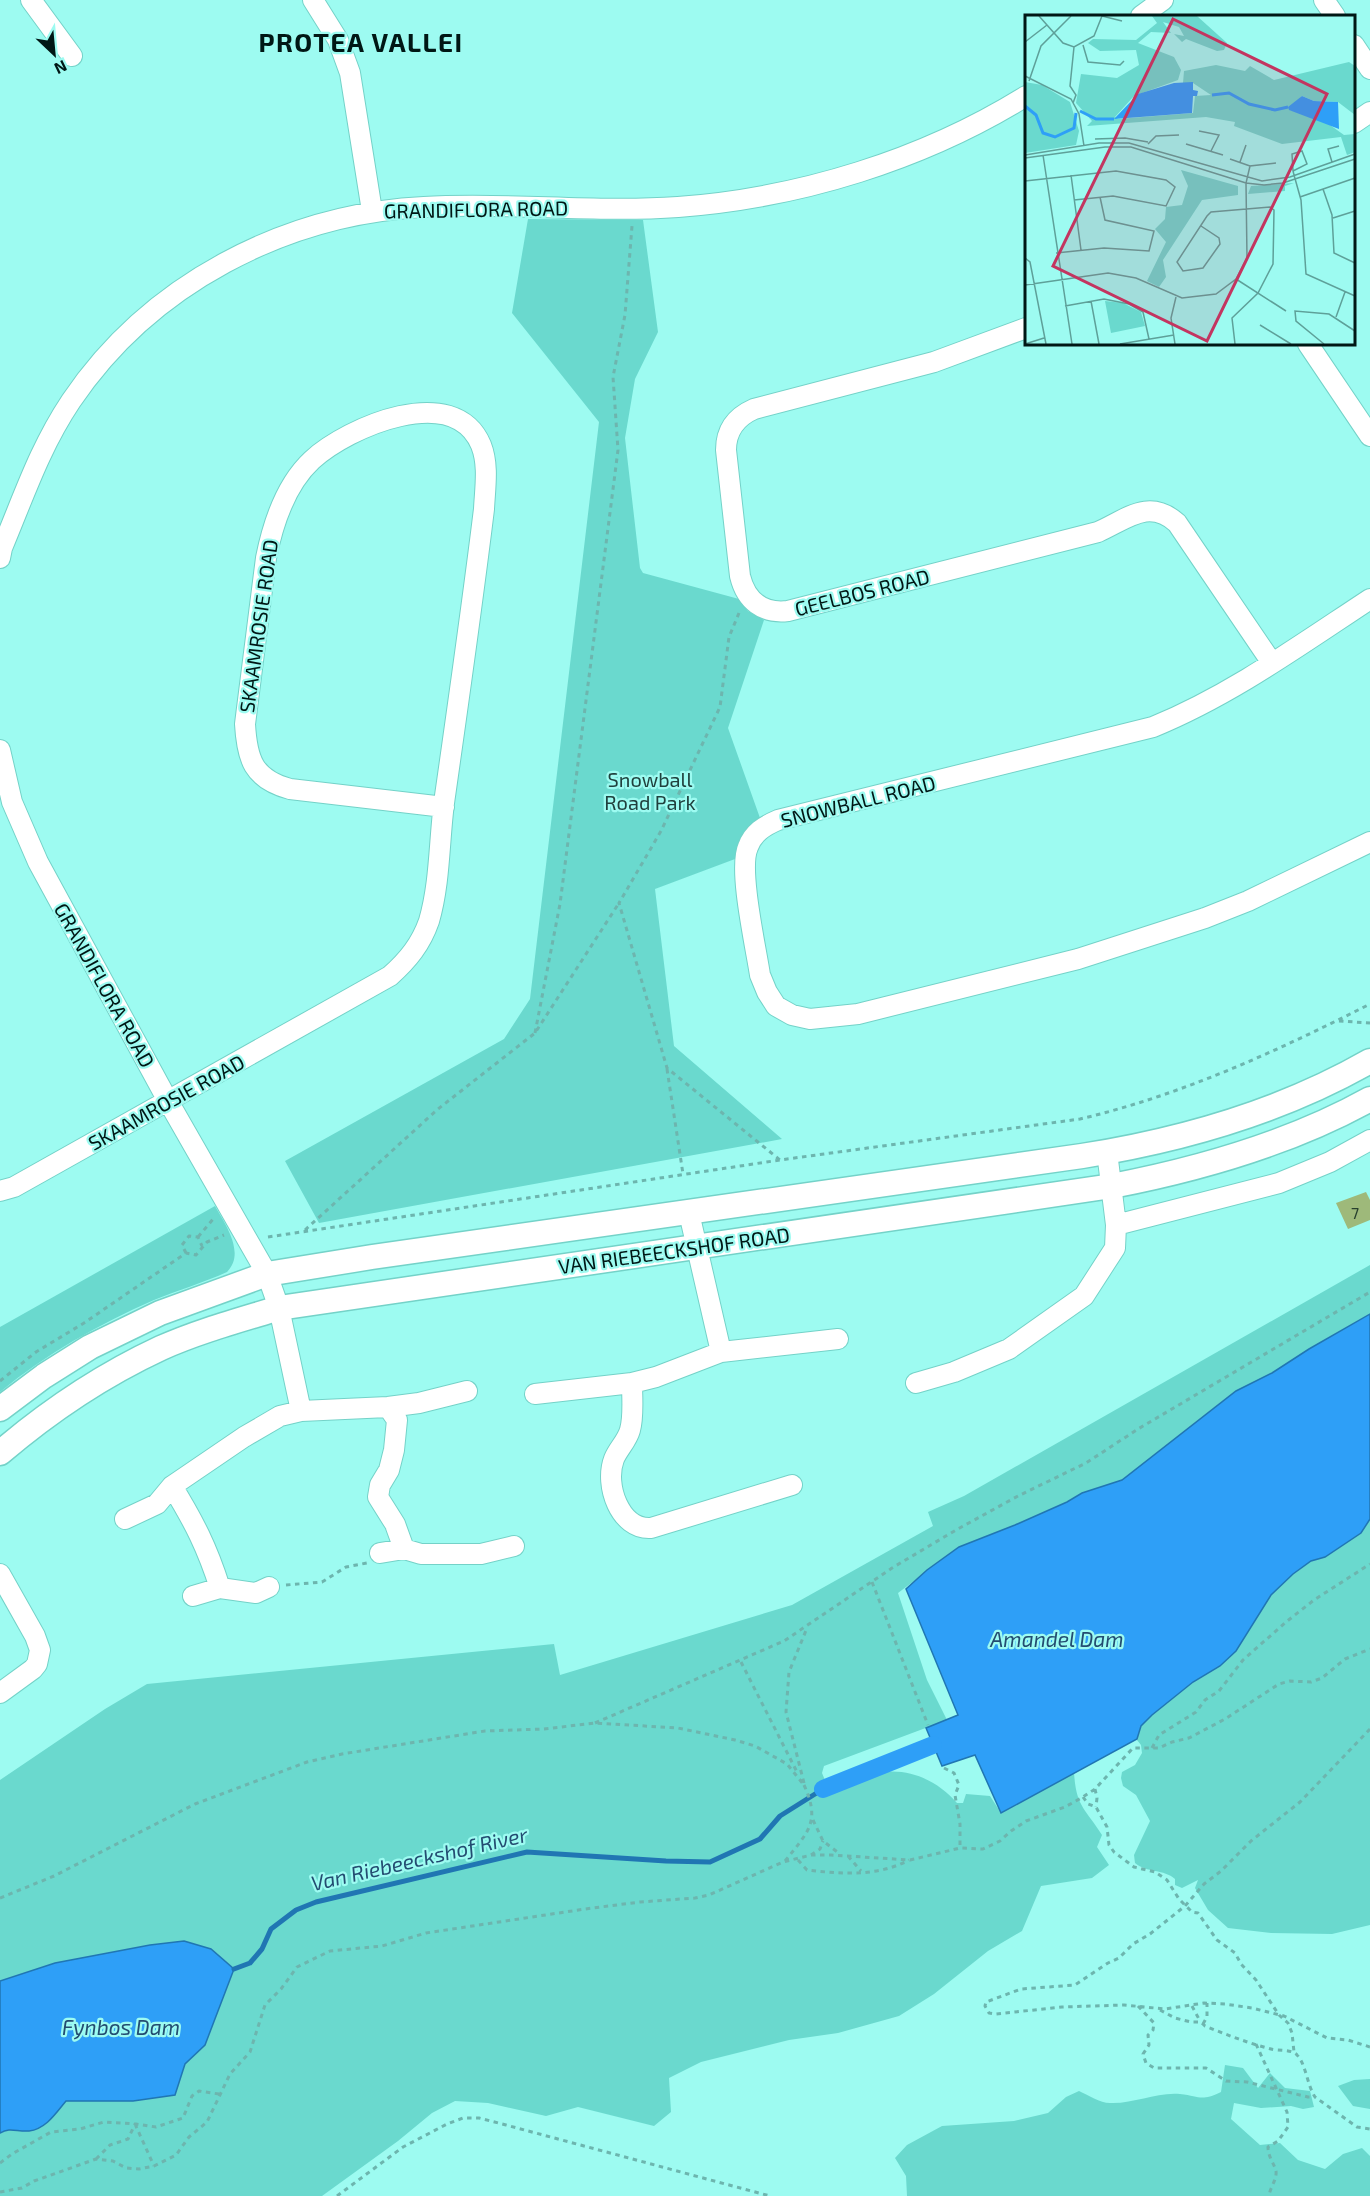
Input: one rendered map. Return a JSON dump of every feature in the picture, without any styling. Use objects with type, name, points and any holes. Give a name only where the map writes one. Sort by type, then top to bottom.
[{"type":"street","points":[[31,0],[72,56]]},
{"type":"street","points":[[313,0],[338,40],[350,73],[372,211]]},
{"type":"street","points":[[1142,15],[1163,0]]},
{"type":"street","points":[[1324,0],[1334,15]]},
{"type":"street","points":[[1355,48],[1370,69]]},
{"type":"street","name":"GRANDIFLORA ROAD","points":[[0,551],[37,459],[73,398],[94,370],[143,320],[199,278],[260,245],[325,222],[372,211],[436,206],[633,209],[679,207],[770,194],[859,172],[945,139],[1025,97]]},
{"type":"street","points":[[1355,122],[1370,112]]},
{"type":"street","name":"GEELBOS ROAD","points":[[1025,328],[934,362],[754,409],[738,419],[728,434],[726,450],[740,576],[747,595],[762,608],[779,612],[788,611],[1098,532],[1133,515],[1156,510],[1167,514],[1177,523],[1272,663]]},
{"type":"street","points":[[1309,345],[1370,436]]},
{"type":"street","name":"SKAAMROSIE ROAD","points":[[0,1191],[14,1187],[390,976],[409,959],[420,943],[429,921],[434,895],[484,509],[485,460],[481,444],[472,431],[457,420],[416,413],[388,418],[361,427],[336,441],[311,461],[293,484],[280,508],[271,531],[266,558],[245,724],[246,743],[250,758],[259,774],[273,784],[301,791],[444,807]]},
{"type":"street","name":"SNOWBALL ROAD","points":[[1370,599],[1210,702],[1153,727],[778,820],[768,824],[752,839],[747,848],[744,868],[760,975],[767,992],[776,1006],[792,1015],[810,1019],[858,1014],[1078,959],[1205,918],[1248,901],[1370,842]]},
{"type":"street","name":"GRANDIFLORA ROAD","points":[[0,750],[12,802],[38,862],[168,1101],[267,1275],[279,1308],[301,1411]]},
{"type":"street","name":"VAN RIEBEECKSHOF ROAD","points":[[0,1409],[64,1363],[136,1323],[184,1303],[267,1275],[372,1257],[1107,1152],[1180,1137],[1226,1124],[1312,1090],[1370,1061]]},
{"type":"street","name":"VAN RIEBEECKSHOF ROAD","points":[[0,1453],[60,1406],[115,1371],[189,1337],[279,1308],[1146,1180],[1256,1148],[1330,1119],[1370,1099]]},
{"type":"street","points":[[1116,1225],[1279,1183],[1330,1162],[1370,1140]]},
{"type":"street","points":[[916,1383],[954,1372],[1009,1349],[1084,1296],[1115,1248],[1116,1225],[1107,1152]]},
{"type":"street","points":[[689,1213],[721,1353]]},
{"type":"street","points":[[535,1394],[632,1383],[656,1377],[721,1353],[838,1339]]},
{"type":"street","points":[[632,1383],[630,1432],[614,1458],[612,1481],[620,1508],[625,1518],[634,1525],[651,1528],[792,1485]]},
{"type":"street","points":[[125,1519],[158,1504],[172,1486],[244,1437],[280,1416],[301,1411],[366,1406],[388,1407],[418,1403],[467,1391]]},
{"type":"street","points":[[388,1407],[397,1420],[394,1450],[389,1470],[380,1485],[378,1497],[395,1524],[404,1549]]},
{"type":"street","points":[[172,1486],[197,1527],[210,1555],[220,1588]]},
{"type":"street","points":[[380,1553],[404,1549],[421,1554],[481,1554],[514,1546]]},
{"type":"street","points":[[0,1574],[35,1636],[40,1650],[37,1664],[33,1669],[0,1693]]},
{"type":"street","points":[[193,1596],[220,1588],[256,1593],[269,1587]]},
{"type":"path","points":[[535,1033],[560,904],[618,450],[613,377],[625,315],[633,209]]},
{"type":"path","points":[[303,1231],[438,1110],[535,1033],[619,903]]},
{"type":"path","points":[[1336,1021],[1370,1023]]},
{"type":"path","points":[[667,1068],[683,1174]]},
{"type":"path","points":[[202,1249],[201,1240],[198,1237],[189,1236],[183,1241],[182,1248],[186,1253],[196,1255],[202,1249],[207,1242],[242,1231],[263,1237],[780,1160]]},
{"type":"path","points":[[198,1237],[226,1203]]},
{"type":"path","points":[[0,1381],[36,1352],[84,1323],[186,1253]]},
{"type":"path","points":[[595,1724],[784,1641],[892,1568],[966,1524],[1086,1463],[1138,1429],[1370,1292]]},
{"type":"path","points":[[269,1587],[322,1582],[346,1567],[375,1562],[380,1553]]},
{"type":"path","points":[[1152,1748],[1160,1735],[1196,1712],[1205,1700],[1219,1691],[1243,1660],[1286,1622],[1314,1600],[1370,1564]]},
{"type":"path","points":[[872,1582],[928,1725]]},
{"type":"path","points":[[804,1785],[786,1712],[789,1672],[808,1626]]},
{"type":"path","points":[[798,1860],[807,1870],[877,1873],[910,1860],[960,1848],[983,1849],[1000,1841],[1026,1821],[1065,1807],[1095,1789],[1133,1748],[1159,1748],[1189,1738],[1225,1719],[1279,1684],[1290,1681],[1311,1682],[1322,1678],[1345,1659],[1370,1648]]},
{"type":"path","points":[[740,1662],[804,1785],[811,1801],[813,1820],[823,1841],[841,1855]]},
{"type":"path","points":[[0,1898],[54,1876],[195,1804],[307,1762],[342,1754],[485,1731],[595,1724],[678,1728],[735,1740],[772,1754],[787,1764],[804,1785]]},
{"type":"path","points":[[1370,1729],[1300,1802],[1251,1841],[1221,1872],[1204,1884],[1185,1906],[1150,1934],[1133,1944],[1119,1958],[1075,1985],[1021,1989],[986,2002],[985,2006],[989,2013],[996,2014],[1062,2007],[1124,2005],[1165,2009],[1206,2003],[1252,2008],[1279,2014],[1327,2038],[1348,2040],[1370,2047]]},
{"type":"path","points":[[944,1768],[954,1773],[959,1785],[955,1795],[960,1824],[960,1848]]},
{"type":"path","points":[[1095,1789],[1096,1807],[1107,1827],[1109,1845],[1114,1852],[1134,1867],[1155,1872],[1167,1880],[1185,1906],[1198,1913],[1216,1940],[1235,1953],[1241,1964],[1288,2023],[1292,2033],[1294,2052]]},
{"type":"path","points":[[1083,1797],[1088,1804],[1096,1807]]},
{"type":"path","points":[[783,1862],[803,1838],[813,1820]]},
{"type":"path","points":[[96,2159],[113,2161],[126,2168],[139,2169],[154,2166],[176,2155],[189,2137],[207,2122],[230,2074],[250,2052],[266,2005],[297,1967],[330,1951],[382,1946],[426,1932],[640,1902],[695,1898],[783,1862],[798,1860],[810,1855],[820,1850],[823,1841]]},
{"type":"path","points":[[810,1855],[910,1860]]},
{"type":"path","points":[[848,1856],[862,1873]]},
{"type":"path","points":[[1202,2023],[1207,2017],[1206,2003]]},
{"type":"path","points":[[1194,2009],[1197,2004]]},
{"type":"path","points":[[1188,2005],[1194,2009],[1202,2023]]},
{"type":"path","points":[[1138,2006],[1154,2023],[1153,2030],[1148,2035],[1149,2045],[1143,2054],[1144,2060],[1150,2066],[1168,2069],[1201,2067],[1211,2070],[1226,2080],[1247,2082],[1315,2097]]},
{"type":"path","points":[[1155,2008],[1175,2018],[1202,2023],[1243,2042],[1294,2052],[1299,2055],[1315,2097],[1357,2127],[1370,2129]]},
{"type":"path","points":[[1256,2044],[1287,2112],[1288,2127],[1278,2141],[1268,2147],[1270,2160],[1276,2172],[1269,2196]]},
{"type":"path","points":[[0,2163],[51,2132],[80,2129],[104,2122],[156,2127],[183,2118],[192,2096],[199,2091],[219,2094]]},
{"type":"path","points":[[337,2196],[403,2147],[463,2118],[479,2118],[770,2196]]},
{"type":"path","points":[[0,2192],[22,2188],[34,2181],[96,2159],[110,2145],[128,2139],[135,2124]]},
{"type":"path","points":[[135,2124],[154,2166]]},
{"type":"green space","name":"Snowball Road Park","points":[[528,219],[643,220],[658,332],[635,379],[625,438],[640,568],[643,573],[739,599],[748,611],[764,620],[728,728],[760,818],[743,836],[735,859],[655,889],[674,1046],[782,1139],[319,1223],[285,1161],[504,1039],[530,999],[599,422],[512,313]]},
{"type":"green space","points":[[215,1206],[228,1230],[234,1248],[235,1256],[227,1272],[154,1300],[113,1319],[54,1353],[0,1392],[0,1327]]},
{"type":"green space","points":[[1370,1265],[1370,1314],[1272,1373],[1236,1391],[1122,1480],[1082,1493],[1015,1525],[959,1547],[898,1593],[927,1680],[947,1720],[824,1766],[822,1773],[827,1785],[833,1782],[838,1786],[845,1786],[880,1773],[906,1773],[916,1775],[943,1789],[957,1803],[963,1803],[966,1794],[990,1796],[1001,1813],[1074,1772],[1079,1800],[1102,1835],[1097,1847],[1109,1865],[1092,1878],[1041,1886],[1022,1931],[988,1951],[934,1994],[899,2016],[838,2033],[789,2040],[701,2062],[669,2078],[671,2112],[654,2126],[578,2107],[546,2116],[488,2103],[455,2101],[432,2113],[398,2141],[322,2196],[0,2196],[0,2133],[10,2130],[35,2130],[50,2120],[66,2101],[133,2101],[175,2095],[185,2064],[205,2045],[150,1945],[55,1963],[0,1981],[0,1780],[105,1709],[147,1684],[554,1644],[560,1675],[792,1605],[933,1526],[928,1512],[964,1496]]},
{"type":"green space","points":[[1370,1519],[1370,1925],[1332,1934],[1271,1933],[1228,1928],[1208,1910],[1195,1888],[1198,1880],[1182,1888],[1175,1885],[1175,1879],[1171,1876],[1135,1863],[1134,1855],[1150,1821],[1136,1795],[1123,1786],[1122,1772],[1135,1765],[1142,1753],[1141,1745],[1137,1740],[1141,1726],[1193,1682],[1220,1666],[1236,1651],[1270,1595],[1293,1574],[1311,1561],[1325,1557],[1361,1533]]},
{"type":"green space","points":[[1225,2065],[1243,2068],[1258,2088],[1270,2073],[1285,2088],[1310,2091],[1314,2107],[1261,2108],[1234,2103],[1231,2119],[1260,2145],[1280,2143],[1298,2160],[1325,2169],[1343,2154],[1362,2148],[1370,2156],[1370,2196],[907,2196],[906,2176],[895,2158],[907,2145],[942,2126],[1014,2121],[1048,2113],[1066,2097],[1079,2091],[1106,2103],[1128,2102],[1171,2094],[1209,2097],[1221,2092]]},
{"type":"green space","points":[[1370,2079],[1370,2109],[1353,2106],[1338,2086],[1354,2080]]},
{"type":"water","name":"Amandel Dam","points":[[1370,1314],[1370,1519],[1361,1533],[1325,1557],[1311,1561],[1293,1574],[1271,1595],[1236,1651],[1220,1666],[1193,1682],[1152,1715],[1141,1726],[1137,1739],[1001,1813],[975,1755],[942,1766],[926,1728],[958,1715],[906,1589],[927,1570],[959,1547],[1015,1525],[1082,1493],[1122,1480],[1236,1391],[1272,1373]]},
{"type":"water","name":"Fynbos Dam","points":[[184,1941],[211,1949],[234,1969],[205,2045],[185,2064],[175,2095],[133,2101],[66,2101],[50,2120],[35,2130],[10,2130],[0,2133],[0,1981],[55,1963]]},
{"type":"building","points":[[1366,1192],[1370,1200],[1370,1220],[1348,1229],[1336,1203]]},
{"type":"waterway","name":"Van Riebeeckshof River","points":[[823,1789],[933,1745]]},
{"type":"waterway","name":"Van Riebeeckshof River","points":[[234,1969],[250,1963],[262,1949],[271,1929],[296,1910],[316,1902],[527,1852],[710,1862],[760,1839],[780,1816],[823,1789]]},
{"type":"district","name":"PROTEA VALLEI","points":[[361,41]]}]
